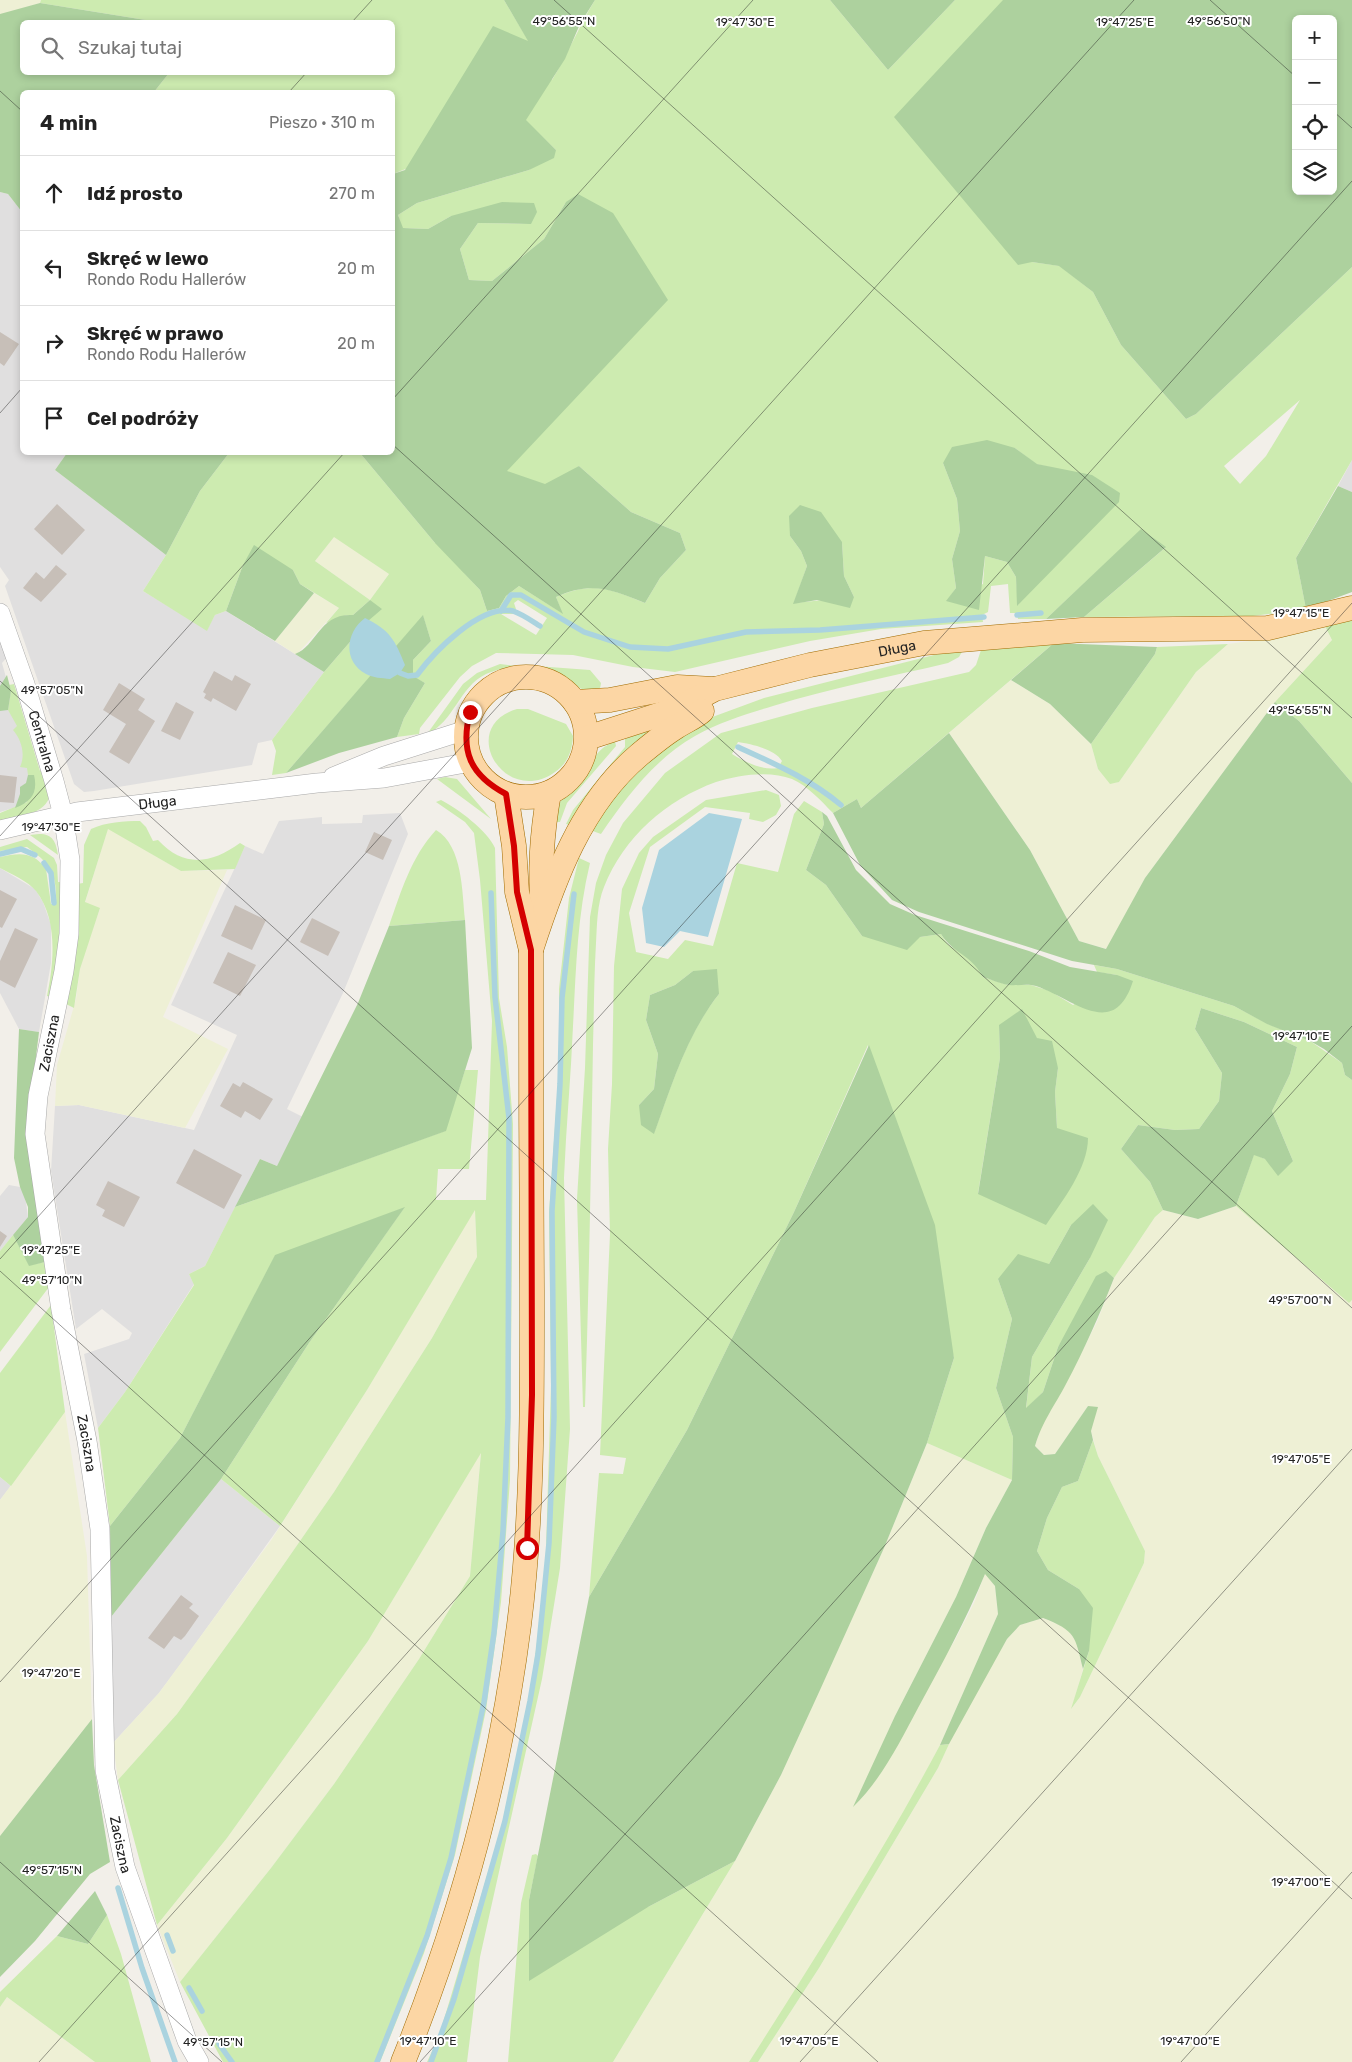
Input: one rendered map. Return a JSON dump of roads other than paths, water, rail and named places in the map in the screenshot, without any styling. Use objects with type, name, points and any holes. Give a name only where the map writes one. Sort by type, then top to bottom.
[{"type":"main road","name":"Długa","points":[[587,738],[677,709],[715,690],[810,666],[924,643],[1082,630],[1268,628],[1352,608]]},
{"type":"main road","points":[[530,677],[549,682],[564,691],[575,702],[583,719],[587,738],[576,770],[565,783],[549,793],[535,797],[520,798],[491,787],[479,776],[470,762],[466,746],[466,730],[470,712],[480,697],[495,685],[512,678],[530,677]]},
{"type":"main road","points":[[531,950],[543,914],[574,840],[588,813],[605,790],[625,768],[656,741],[676,726],[696,716],[738,684]]},
{"type":"main road","name":"Długa","points":[[575,702],[610,700],[677,687],[715,690]]},
{"type":"main road","points":[[543,914],[540,882],[542,833],[549,793]]},
{"type":"main road","points":[[403,2062],[446,1948],[491,1784],[519,1625],[530,1497],[532,1404],[531,950],[517,892],[514,846],[506,794]]},
{"type":"street","name":"Centralna","points":[[0,613],[28,692],[64,814]]},
{"type":"street","name":"Długa","points":[[318,783],[384,756],[466,730]]},
{"type":"street","name":"Długa","points":[[0,830],[64,814],[318,783],[384,778],[470,762]]},
{"type":"street","name":"Zaciszna","points":[[64,814],[70,860],[69,934],[64,971],[38,1096],[36,1134],[61,1310],[87,1441],[100,1529],[105,1770],[125,1867],[187,2040],[199,2062]]},
{"type":"water","points":[[365,618],[380,627],[391,637],[405,665],[400,673],[390,679],[366,674],[353,662],[349,646],[351,638],[354,631]]},
{"type":"water","points":[[709,813],[742,819],[708,937],[680,931],[664,947],[646,943],[642,908],[659,850]]},
{"type":"waterway","points":[[501,611],[511,595],[521,595],[584,632],[630,647],[668,649],[746,632],[820,630],[984,617]]},
{"type":"waterway","points":[[400,673],[408,676],[417,675],[446,643],[473,622],[486,615],[500,611],[513,611],[540,626]]},
{"type":"waterway","points":[[1017,615],[1041,613]]},
{"type":"waterway","points":[[738,747],[805,780],[841,805]]},
{"type":"waterway","points":[[0,854],[21,849],[35,855]]},
{"type":"waterway","points":[[44,863],[51,873],[54,903]]},
{"type":"waterway","points":[[377,2062],[427,1936],[451,1858],[484,1702],[494,1633],[503,1531],[508,1417],[509,1118],[495,997],[491,893]]},
{"type":"waterway","points":[[431,2062],[454,1999],[505,1821],[538,1654],[549,1543],[554,1417],[552,1211],[560,1084],[562,998],[574,894]]},
{"type":"waterway","points":[[118,1888],[142,1968],[175,2062]]},
{"type":"waterway","points":[[167,1935],[173,1951]]},
{"type":"waterway","points":[[189,1988],[202,2011]]},
{"type":"waterway","points":[[219,2044],[232,2062]]}]
